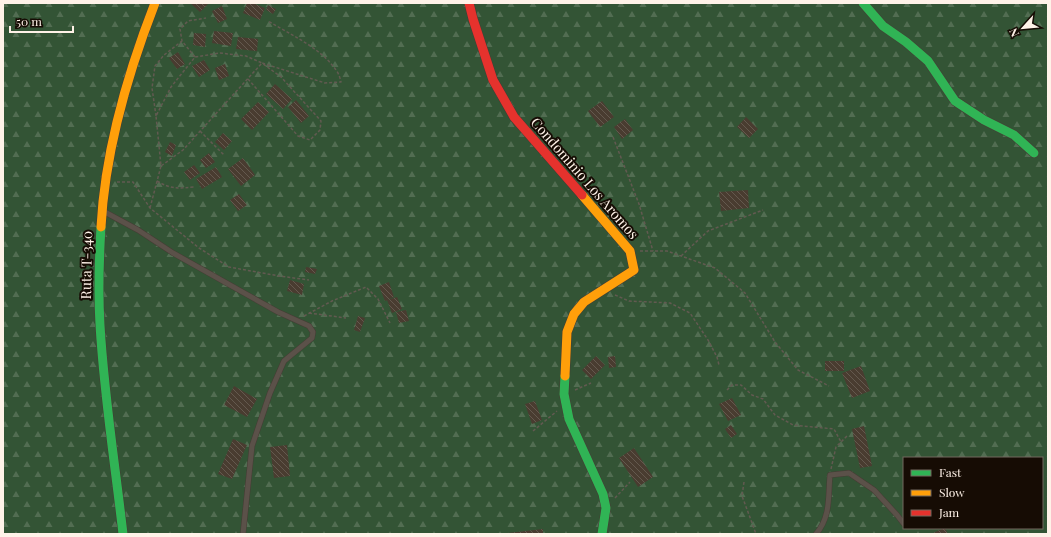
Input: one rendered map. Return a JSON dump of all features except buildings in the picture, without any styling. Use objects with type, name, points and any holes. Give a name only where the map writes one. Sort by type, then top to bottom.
[{"type":"street","name":"Ruta T-340","points":[[123,534],[100,323],[99,266],[102,210],[110,154],[122,99],[139,45],[155,3]]},
{"type":"street","name":"Condominio Los Aromos","points":[[469,3],[493,80],[514,117],[630,251],[634,270],[584,302],[574,314],[567,332],[564,394],[569,419],[603,494],[606,508],[602,534]]},
{"type":"street","points":[[863,3],[883,26],[928,60],[954,101],[984,120],[1014,135],[1034,153]]},
{"type":"lane","points":[[102,210],[138,230],[173,253],[278,312],[310,326],[313,332],[312,338],[284,361],[270,393],[252,446],[243,534]]},
{"type":"lane","points":[[816,534],[822,527],[829,503],[830,475],[848,473],[874,490],[903,523]]},
{"type":"path","points":[[195,57],[182,40],[180,29],[188,21],[206,18]]},
{"type":"path","points":[[156,116],[171,87],[195,57],[220,53],[246,56],[262,63],[325,83],[341,82],[338,72],[329,61],[314,48],[268,21]]},
{"type":"path","points":[[150,208],[161,166],[152,88],[155,66],[164,55],[182,40]]},
{"type":"path","points":[[248,79],[298,136],[310,140],[320,130],[321,121],[281,77],[262,63]]},
{"type":"path","points":[[161,166],[183,150],[262,63]]},
{"type":"path","points":[[200,131],[224,155]]},
{"type":"path","points":[[613,137],[639,204],[653,251]]},
{"type":"path","points":[[157,181],[167,187],[195,187]]},
{"type":"path","points":[[106,182],[133,182],[150,208],[199,248],[229,266],[279,276],[309,280]]},
{"type":"path","points":[[681,256],[708,231],[763,210]]},
{"type":"path","points":[[630,251],[667,251],[715,268],[744,293],[775,342],[798,370],[829,386]]},
{"type":"path","points":[[297,320],[332,301],[366,287],[378,299],[390,323]]},
{"type":"path","points":[[602,290],[629,301],[670,303],[690,313],[708,340],[717,357],[719,365]]},
{"type":"path","points":[[310,313],[346,318]]},
{"type":"path","points":[[564,394],[591,383]]},
{"type":"path","points":[[727,390],[732,385],[741,385],[752,395],[763,399],[775,415],[793,425],[834,429],[841,442]]},
{"type":"path","points":[[533,431],[566,404]]},
{"type":"path","points":[[830,475],[836,447],[847,436]]},
{"type":"path","points":[[615,498],[630,482]]},
{"type":"path","points":[[744,482],[742,496],[756,534]]},
{"type":"green space","points":[[3,3],[1048,3],[1048,534],[3,534]]},
{"type":"traffic: fast","points":[[863,3],[883,26],[906,42],[928,61],[955,101],[984,120],[1014,135],[1034,153]]},
{"type":"traffic: fast","points":[[101,227],[99,313],[107,403],[123,534]]},
{"type":"traffic: fast","points":[[565,376],[564,394],[569,419],[603,494],[606,508],[602,534]]},
{"type":"traffic: slow","points":[[101,227],[103,198],[112,141],[135,58],[155,3]]},
{"type":"traffic: slow","points":[[565,376],[567,332],[574,314],[584,302],[634,270],[630,251],[582,195]]},
{"type":"traffic: jam","points":[[469,3],[493,80],[514,117],[582,195]]}]
